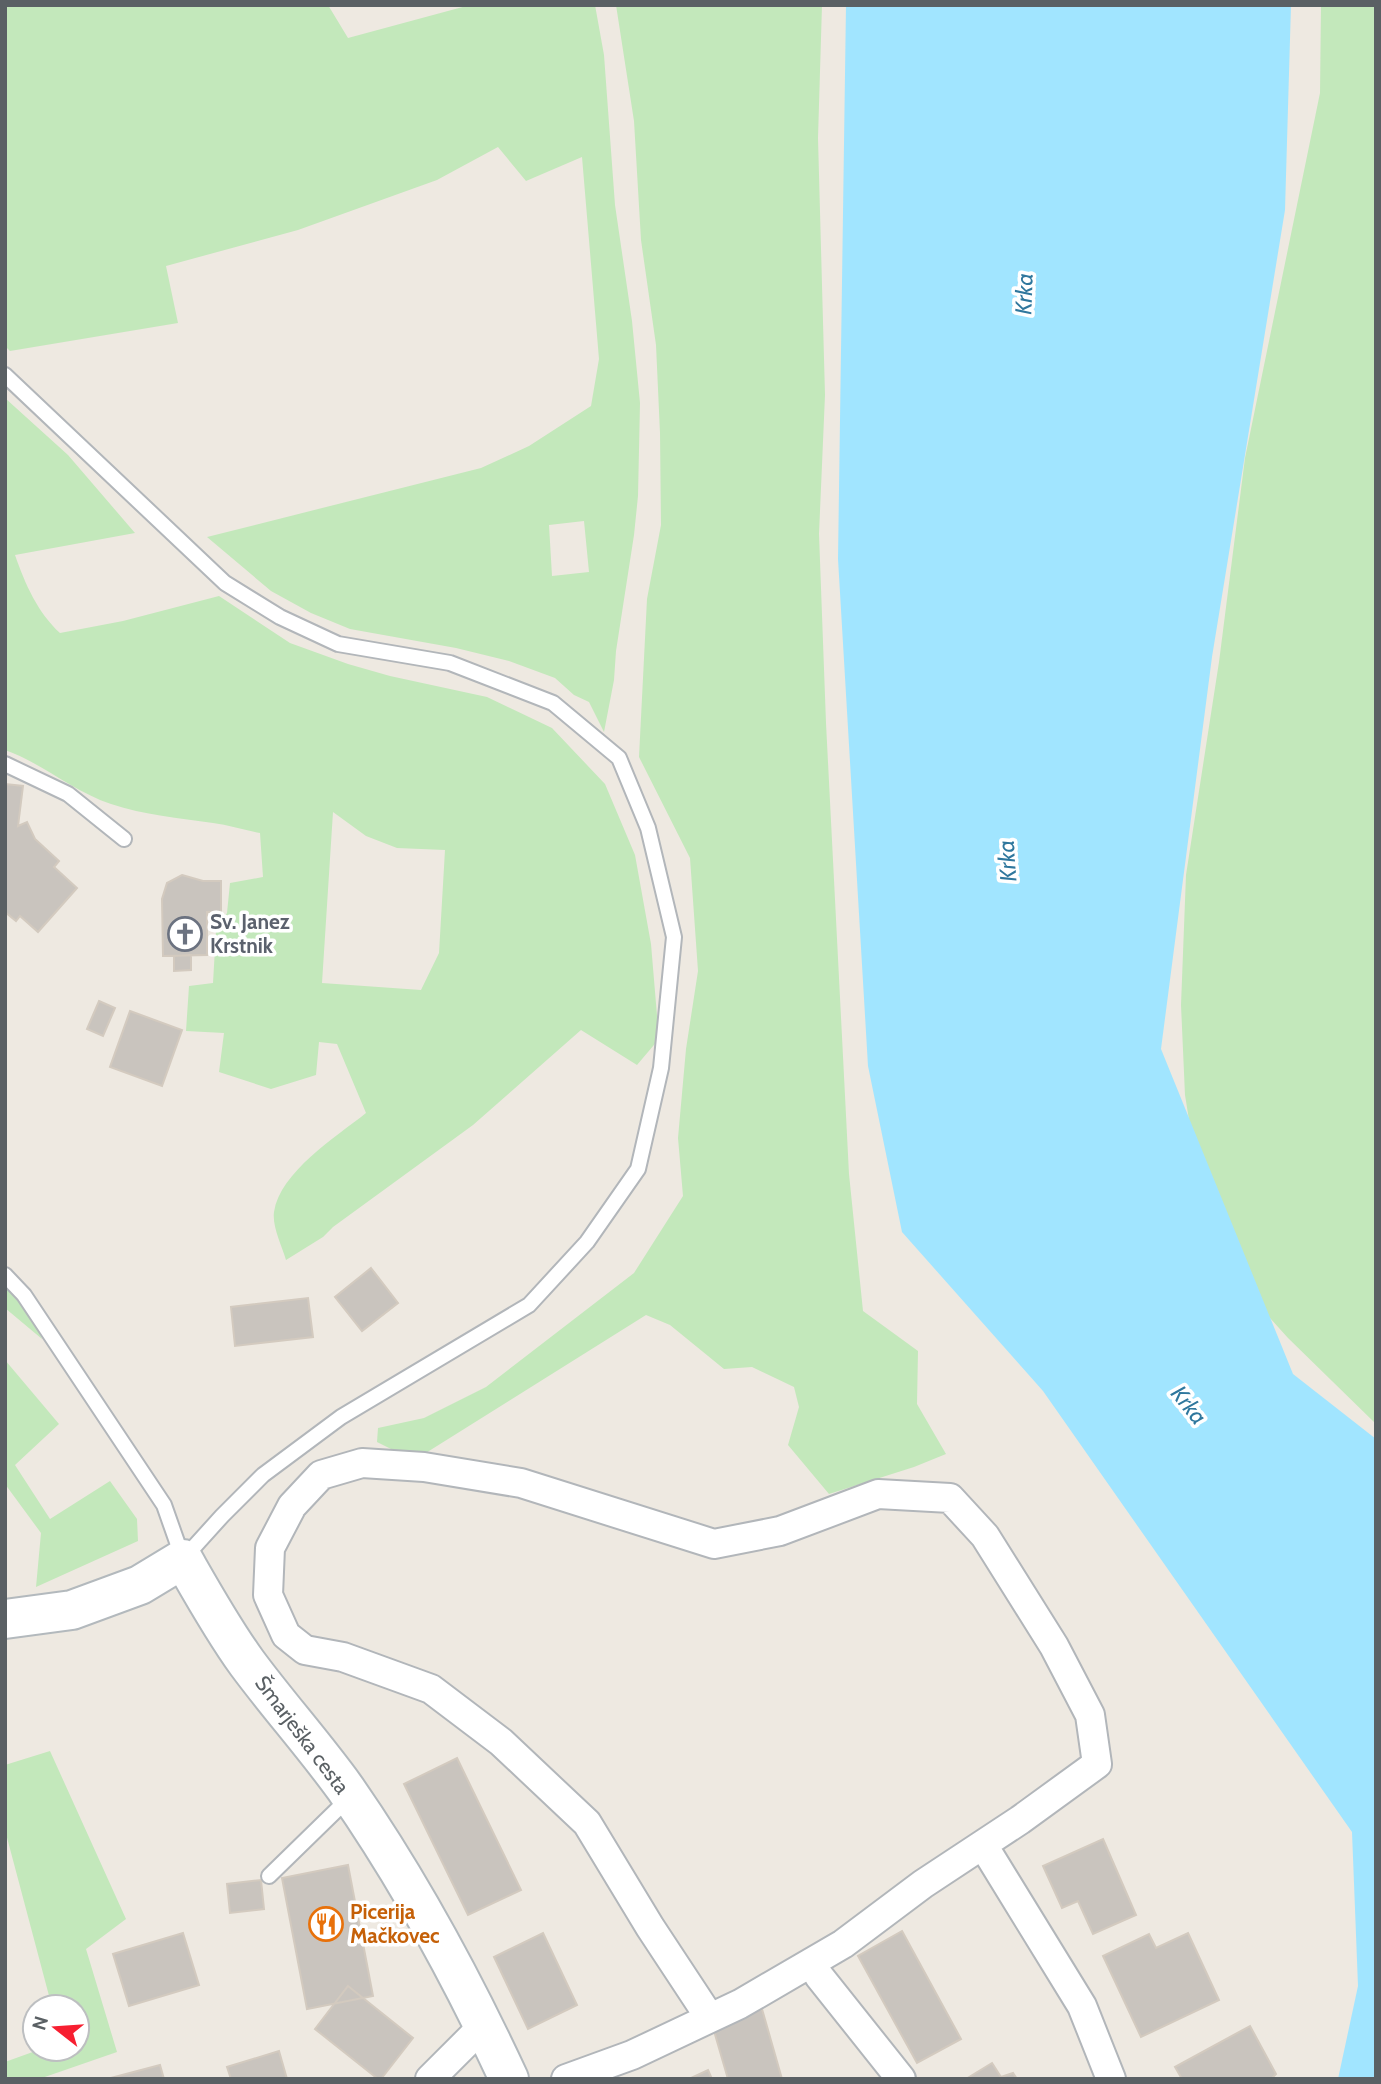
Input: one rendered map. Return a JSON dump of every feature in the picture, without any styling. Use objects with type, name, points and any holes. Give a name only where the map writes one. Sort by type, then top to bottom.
[{"type":"street","points":[[566,2079],[632,2055],[740,2004],[843,1944],[923,1884],[1097,1764],[1090,1715],[1054,1646],[985,1536],[950,1499],[878,1494],[780,1531],[714,1544],[521,1483],[424,1466],[362,1463],[321,1475],[292,1506],[270,1548],[268,1595],[286,1634],[305,1650],[343,1657],[431,1689],[501,1742],[587,1823],[650,1927],[710,2018]]},
{"type":"street","points":[[5,1619],[72,1610],[140,1585],[183,1559]]},
{"type":"street","name":"Šmarješka cesta","points":[[183,1559],[246,1661],[350,1797],[425,1913],[509,2079]]},
{"type":"street","points":[[984,1844],[1082,2006],[1111,2079]]},
{"type":"street","points":[[819,1976],[901,2079]]},
{"type":"street","points":[[430,2079],[484,2025]]},
{"type":"lane","points":[[5,375],[225,583],[279,617],[338,644],[450,663],[553,703],[619,758],[648,828],[674,937],[661,1068],[638,1169],[587,1242],[529,1305],[341,1417],[263,1475],[183,1559],[164,1505],[23,1295],[5,1275]]},
{"type":"lane","points":[[5,764],[68,794],[124,839]]},
{"type":"lane","points":[[269,1876],[350,1797]]},
{"type":"green space","points":[[5,5],[328,5],[348,38],[470,5],[595,5],[604,55],[615,205],[632,321],[640,403],[638,496],[634,535],[604,732],[589,702],[574,695],[555,678],[509,661],[456,648],[350,629],[311,613],[271,591],[207,537],[481,468],[529,446],[591,406],[599,359],[582,157],[526,181],[498,147],[437,180],[298,230],[166,266],[178,323],[10,351],[5,346]],"holes":[[[584,521],[589,572],[552,576],[549,525]]]},
{"type":"green space","points":[[616,5],[822,5],[818,138],[825,395],[819,534],[849,1174],[863,1311],[918,1351],[917,1404],[946,1454],[829,1494],[788,1445],[799,1407],[794,1387],[752,1367],[724,1369],[670,1325],[646,1315],[421,1456],[395,1451],[377,1442],[378,1428],[424,1418],[486,1387],[634,1273],[683,1196],[678,1138],[686,1049],[698,971],[690,858],[639,757],[647,599],[661,525],[660,433],[656,345],[641,240],[634,121]]},
{"type":"green space","points":[[1321,5],[1376,5],[1376,1424],[1288,1338],[1242,1287],[1204,1213],[1185,1095],[1181,1005],[1186,875],[1219,662],[1245,458],[1320,93]]},
{"type":"green space","points":[[5,398],[68,455],[135,533],[15,555],[33,597],[60,633],[123,621],[219,596],[290,643],[390,676],[487,697],[552,728],[605,784],[635,855],[651,944],[659,1039],[637,1065],[581,1030],[473,1125],[323,1237],[286,1260],[274,1224],[278,1197],[311,1156],[366,1113],[337,1044],[319,1042],[316,1075],[271,1089],[219,1072],[224,1033],[186,1031],[189,986],[213,983],[216,931],[227,913],[230,883],[263,877],[260,833],[123,808],[97,799],[32,762],[5,750]],"holes":[[[333,812],[366,836],[397,848],[445,850],[439,953],[421,990],[322,983]]]},
{"type":"green space","points":[[5,1283],[29,1311],[42,1339],[5,1308]]},
{"type":"green space","points":[[5,1360],[59,1424],[15,1465],[50,1519],[110,1481],[137,1519],[138,1541],[36,1587],[41,1533],[5,1484]]},
{"type":"green space","points":[[50,1751],[126,1919],[86,1949],[117,2052],[91,2061],[91,1993],[48,1993],[5,1830],[5,1765]]},
{"type":"green space","points":[[21,2056],[21,2063],[85,2063],[39,2079],[5,2079],[5,2062]]},
{"type":"water","name":"Krka","points":[[846,5],[1291,5],[1285,210],[1212,657],[1161,1049],[1293,1374],[1376,1439],[1376,2079],[1338,2079],[1358,1986],[1352,1832],[1043,1391],[902,1232],[868,1066],[838,559]]},
{"type":"building","points":[[5,784],[23,786],[18,826],[27,822],[35,839],[59,861],[54,867],[77,888],[38,932],[20,916],[16,921],[5,912]]},
{"type":"building","name":"Sv. Janez Krstnik","points":[[182,875],[203,881],[221,881],[221,912],[207,912],[207,955],[163,956],[162,899],[167,883]]},
{"type":"building","points":[[191,955],[191,970],[174,971],[174,956]]},
{"type":"building","points":[[99,1001],[115,1008],[103,1036],[87,1029]]},
{"type":"building","points":[[130,1011],[182,1030],[162,1086],[110,1067]]},
{"type":"building","points":[[371,1268],[398,1303],[362,1331],[335,1297]]},
{"type":"building","points":[[308,1298],[313,1337],[235,1346],[231,1307]]},
{"type":"building","points":[[457,1758],[521,1890],[468,1915],[404,1784]]},
{"type":"building","points":[[1103,1839],[1136,1915],[1093,1934],[1078,1901],[1062,1908],[1043,1866]]},
{"type":"building","points":[[348,1865],[373,1996],[307,2009],[282,1878]]},
{"type":"building","points":[[261,1880],[264,1909],[230,1913],[227,1884]]},
{"type":"building","points":[[902,1931],[961,2039],[917,2063],[858,1956]]},
{"type":"building","points":[[183,1933],[199,1985],[129,2006],[113,1954]]},
{"type":"building","points":[[543,1933],[577,2005],[528,2029],[494,1957]]},
{"type":"building","points":[[1188,1933],[1219,2000],[1141,2037],[1103,1956],[1149,1934],[1156,1948]]},
{"type":"building","points":[[348,1986],[413,2038],[381,2079],[315,2029]]},
{"type":"building","points":[[762,2009],[782,2079],[728,2079],[712,2024]]},
{"type":"building","points":[[1250,2026],[1276,2074],[1271,2079],[1182,2079],[1175,2067]]},
{"type":"building","points":[[279,2051],[287,2079],[231,2079],[227,2067]]},
{"type":"building","points":[[992,2063],[1001,2077],[1013,2073],[1017,2079],[966,2079]]},
{"type":"building","points":[[160,2065],[164,2079],[107,2079]]},
{"type":"building","points":[[708,2070],[712,2079],[689,2079]]},
{"type":"place","name":"Sv. Janez Krstnik","points":[[185,934]]},
{"type":"place","name":"Picerija Mačkovec","points":[[326,1924]]}]
